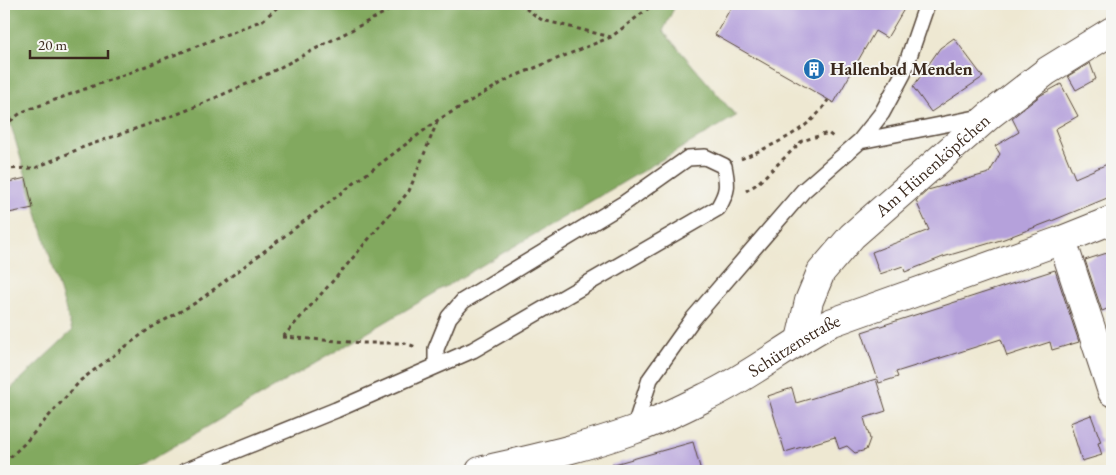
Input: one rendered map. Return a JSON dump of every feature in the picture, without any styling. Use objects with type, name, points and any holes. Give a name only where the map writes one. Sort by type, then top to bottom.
[{"type":"street","name":"Am Hünenköpfchen","points":[[800,340],[809,301],[821,272],[852,236],[990,115],[1047,71],[1112,30]]},
{"type":"street","name":"Schützenstraße","points":[[480,471],[555,453],[634,429],[708,397],[830,323],[1062,240],[1112,220]]},
{"type":"street","points":[[1062,240],[1112,392]]},
{"type":"lane","points":[[634,429],[650,380],[692,320],[803,191],[860,141],[882,113],[903,74],[927,4]]},
{"type":"lane","points":[[860,141],[990,115]]},
{"type":"lane","points":[[185,471],[336,410],[436,366],[472,350],[718,208],[724,198],[728,184],[724,166],[706,157],[688,158],[623,204],[463,301],[450,317],[436,349],[436,366]]},
{"type":"path","points":[[4,126],[22,112],[264,20],[280,4]]},
{"type":"path","points":[[391,9],[394,4]]},
{"type":"path","points":[[4,169],[35,168],[81,148],[183,112],[258,79],[400,4]]},
{"type":"path","points":[[519,4],[542,20],[611,37]]},
{"type":"path","points":[[4,464],[81,380],[149,329],[197,302],[438,120],[510,78],[611,37],[654,4]]},
{"type":"path","points":[[724,166],[779,141],[811,121],[828,100]]},
{"type":"path","points":[[418,348],[405,343],[364,343],[283,337],[409,191],[438,120]]},
{"type":"path","points":[[728,184],[745,192],[757,184],[802,141],[828,133]]},
{"type":"green space","points":[[4,4],[676,4],[663,31],[736,116],[149,461],[123,471],[4,471],[4,395],[72,331],[4,102]]},
{"type":"building","name":"Hallenbad Menden","points":[[733,4],[907,4],[887,38],[875,31],[834,103],[715,35]]},
{"type":"building","points":[[954,38],[983,77],[931,112],[913,87],[940,48]]},
{"type":"building","points":[[1090,63],[1096,79],[1076,90],[1068,76]]},
{"type":"building","points":[[1061,84],[1078,116],[1055,129],[1075,178],[1112,162],[1112,196],[1004,239],[943,257],[905,272],[903,266],[880,274],[872,252],[929,230],[916,201],[928,190],[989,173],[1000,154],[995,146],[1019,132],[1012,118],[1041,95]]},
{"type":"building","points":[[26,178],[33,208],[4,214],[4,183]]},
{"type":"building","points":[[1107,253],[1112,269],[1112,307],[1102,311],[1085,260]]},
{"type":"building","points":[[1055,270],[1079,342],[1052,350],[1050,342],[1007,356],[1001,339],[896,372],[898,377],[879,383],[862,332]]},
{"type":"building","points":[[876,379],[886,411],[864,418],[870,439],[866,450],[855,453],[847,446],[839,449],[835,437],[785,452],[768,396],[792,388],[796,403]]},
{"type":"building","points":[[1091,415],[1101,442],[1098,443],[1102,455],[1082,461],[1070,423]]},
{"type":"building","points":[[693,442],[701,471],[612,471],[611,465]]},
{"type":"place","name":"Hallenbad Menden","points":[[814,69]]}]
